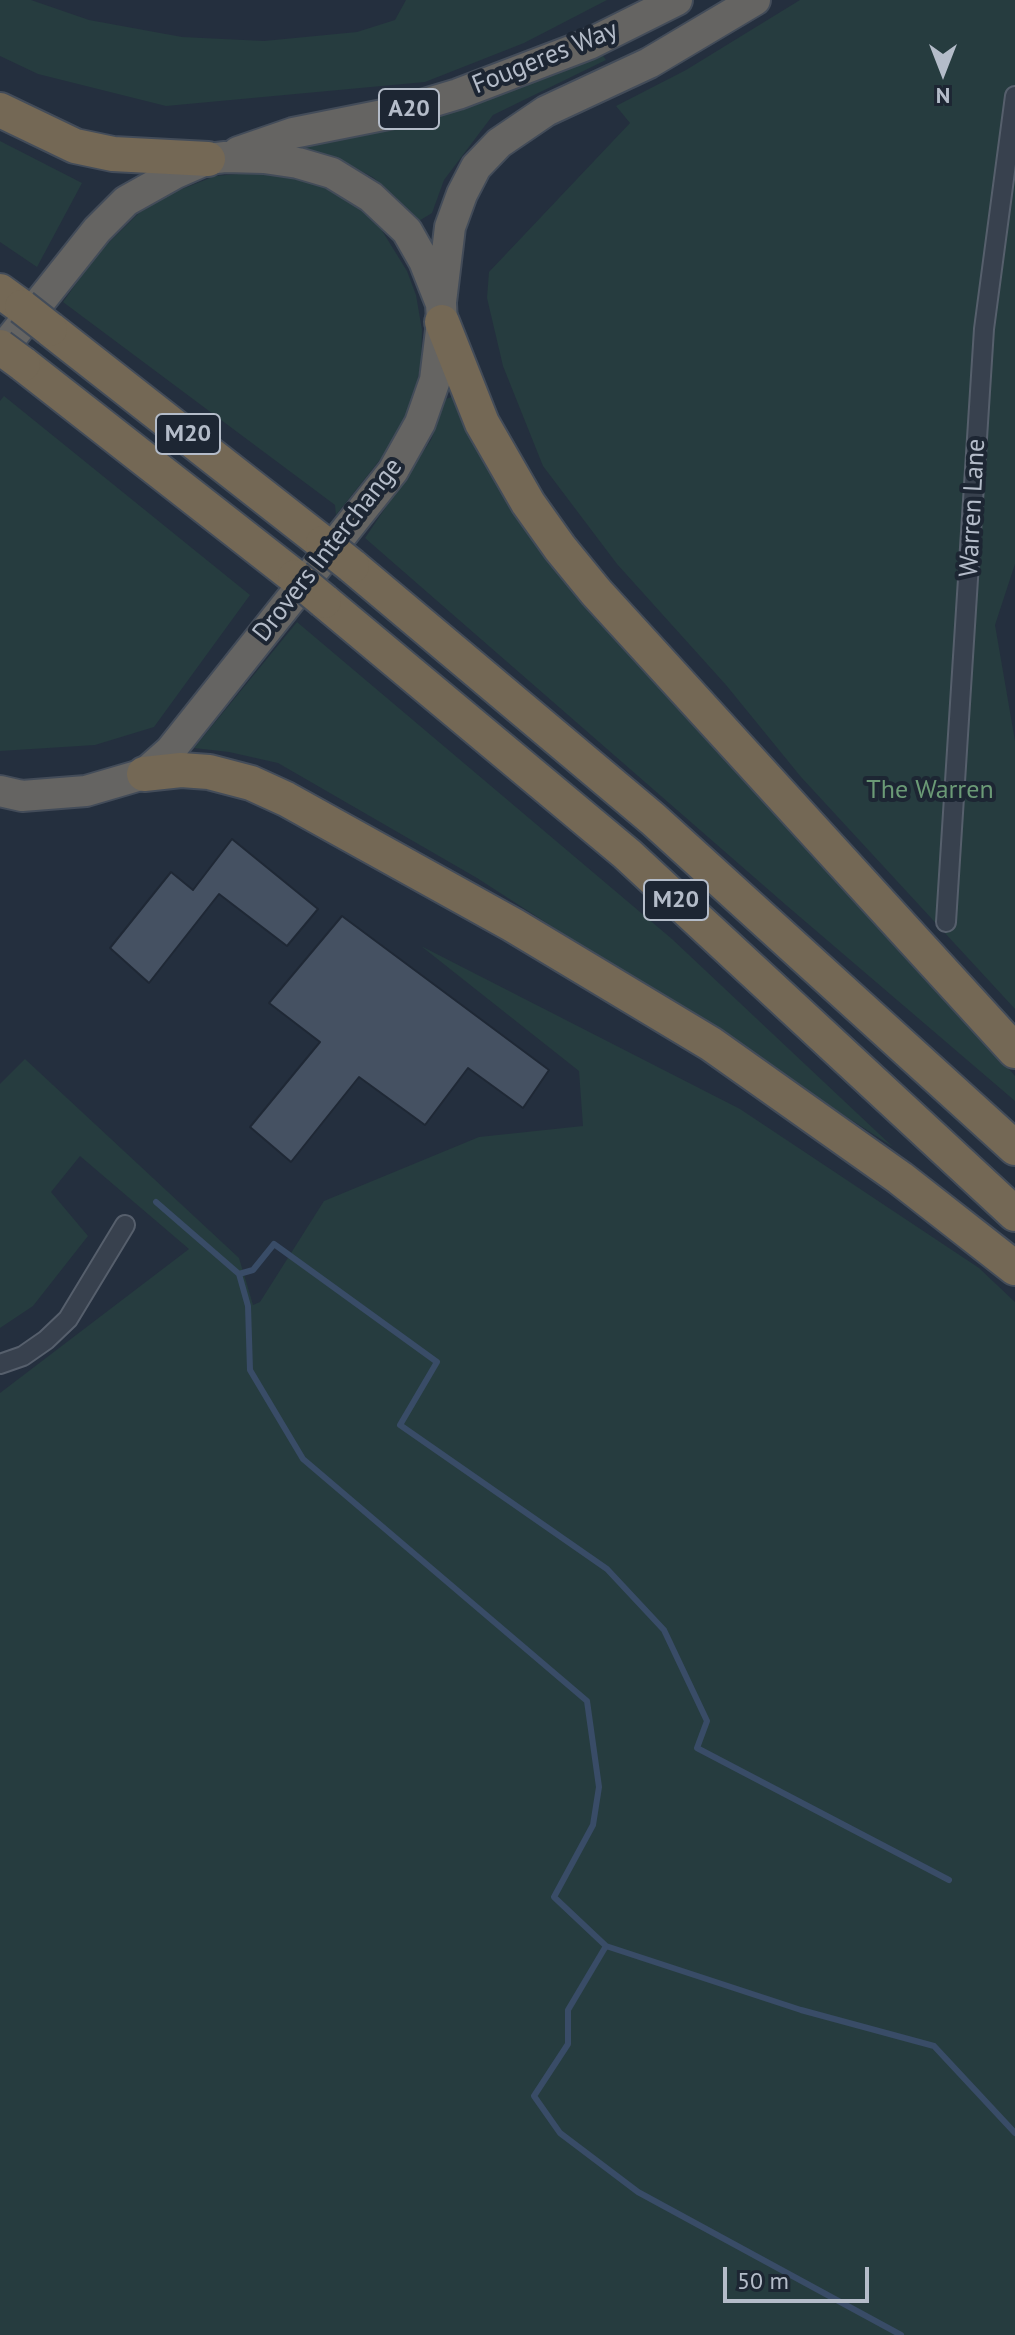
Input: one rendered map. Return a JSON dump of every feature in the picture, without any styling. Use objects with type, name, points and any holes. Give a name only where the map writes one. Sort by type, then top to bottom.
[{"type":"highway","name":"Fougeres Way","points":[[216,158],[293,133],[398,112],[458,94],[589,44],[677,0]]},
{"type":"highway","name":"Fougeres Way","points":[[441,313],[450,227],[476,167],[499,143],[546,111],[649,63],[755,0]]},
{"type":"highway","points":[[0,110],[75,146],[113,154],[216,158]]},
{"type":"highway","name":"Drovers Interchange","points":[[0,791],[22,796],[86,791],[144,774],[170,751],[393,471],[420,423],[435,380],[441,313],[424,261],[407,231],[371,197],[332,173],[298,163],[264,158],[216,158],[176,173],[126,201],[97,230],[8,354]]},
{"type":"highway","name":"M20","points":[[11,299],[352,566],[653,819],[1015,1148]]},
{"type":"highway","points":[[441,313],[482,423],[528,503],[560,548],[596,592],[1015,1051]]},
{"type":"highway","name":"M20","points":[[8,354],[295,577],[627,854],[1015,1214]]},
{"type":"highway","points":[[144,774],[181,770],[209,772],[251,783],[286,799],[513,925],[711,1044],[900,1178],[1015,1268]]},
{"type":"street","name":"Warren Lane","points":[[946,922],[984,329],[1015,96]]},
{"type":"street","points":[[0,1364],[23,1356],[68,1319],[125,1225]]},
{"type":"green space","points":[[0,0],[31,0],[89,20],[182,37],[264,41],[357,32],[395,20],[406,0],[607,0],[524,43],[425,82],[166,106],[38,74],[0,56]]},
{"type":"green space","name":"The Warren","points":[[800,0],[1015,0],[1015,564],[995,625],[1015,741],[1015,1009],[801,777],[726,685],[617,564],[543,466],[503,366],[487,298],[489,272],[630,123],[616,106],[686,70]]},
{"type":"green space","points":[[601,53],[606,60],[493,115],[444,180],[432,213],[417,222],[413,214],[374,178],[350,165],[298,147]]},
{"type":"green space","points":[[0,141],[82,183],[37,267],[0,242]]},
{"type":"green space","points":[[260,172],[293,175],[355,205],[381,229],[407,271],[416,295],[422,330],[421,365],[408,418],[394,442],[336,515],[335,505],[63,302],[97,254],[139,213],[172,193],[215,176]]},
{"type":"green space","points":[[459,394],[503,494],[789,825],[1015,1076],[1015,1101],[365,538],[431,440],[446,399]]},
{"type":"green space","points":[[4,396],[250,595],[154,727],[95,745],[0,751],[0,401]]},
{"type":"green space","points":[[297,622],[672,939],[893,1147],[477,878],[278,763],[194,748]]},
{"type":"green space","points":[[421,946],[740,1109],[979,1268],[1015,1302],[1015,2335],[0,2335],[0,1393],[189,1249],[80,1156],[51,1192],[88,1236],[33,1306],[0,1328],[0,1084],[25,1059],[239,1258],[253,1305],[260,1302],[324,1201],[479,1137],[583,1126],[579,1071]]},
{"type":"building","points":[[232,839],[318,909],[287,946],[219,894],[149,983],[110,948],[171,872],[193,890]]},
{"type":"building","points":[[342,916],[549,1070],[523,1108],[468,1068],[425,1125],[359,1077],[291,1162],[250,1127],[320,1042],[269,1003]]},
{"type":"waterway","points":[[156,1202],[239,1274],[248,1306],[250,1370],[303,1459],[587,1701],[599,1787],[593,1825],[554,1897],[606,1946],[801,2010],[934,2046],[1015,2133]]},
{"type":"waterway","points":[[239,1274],[253,1270],[274,1244],[437,1362],[400,1425],[607,1569],[664,1630],[707,1721],[697,1748],[949,1880]]},
{"type":"waterway","points":[[606,1946],[568,2010],[568,2044],[534,2096],[560,2133],[638,2192],[901,2335]]}]
